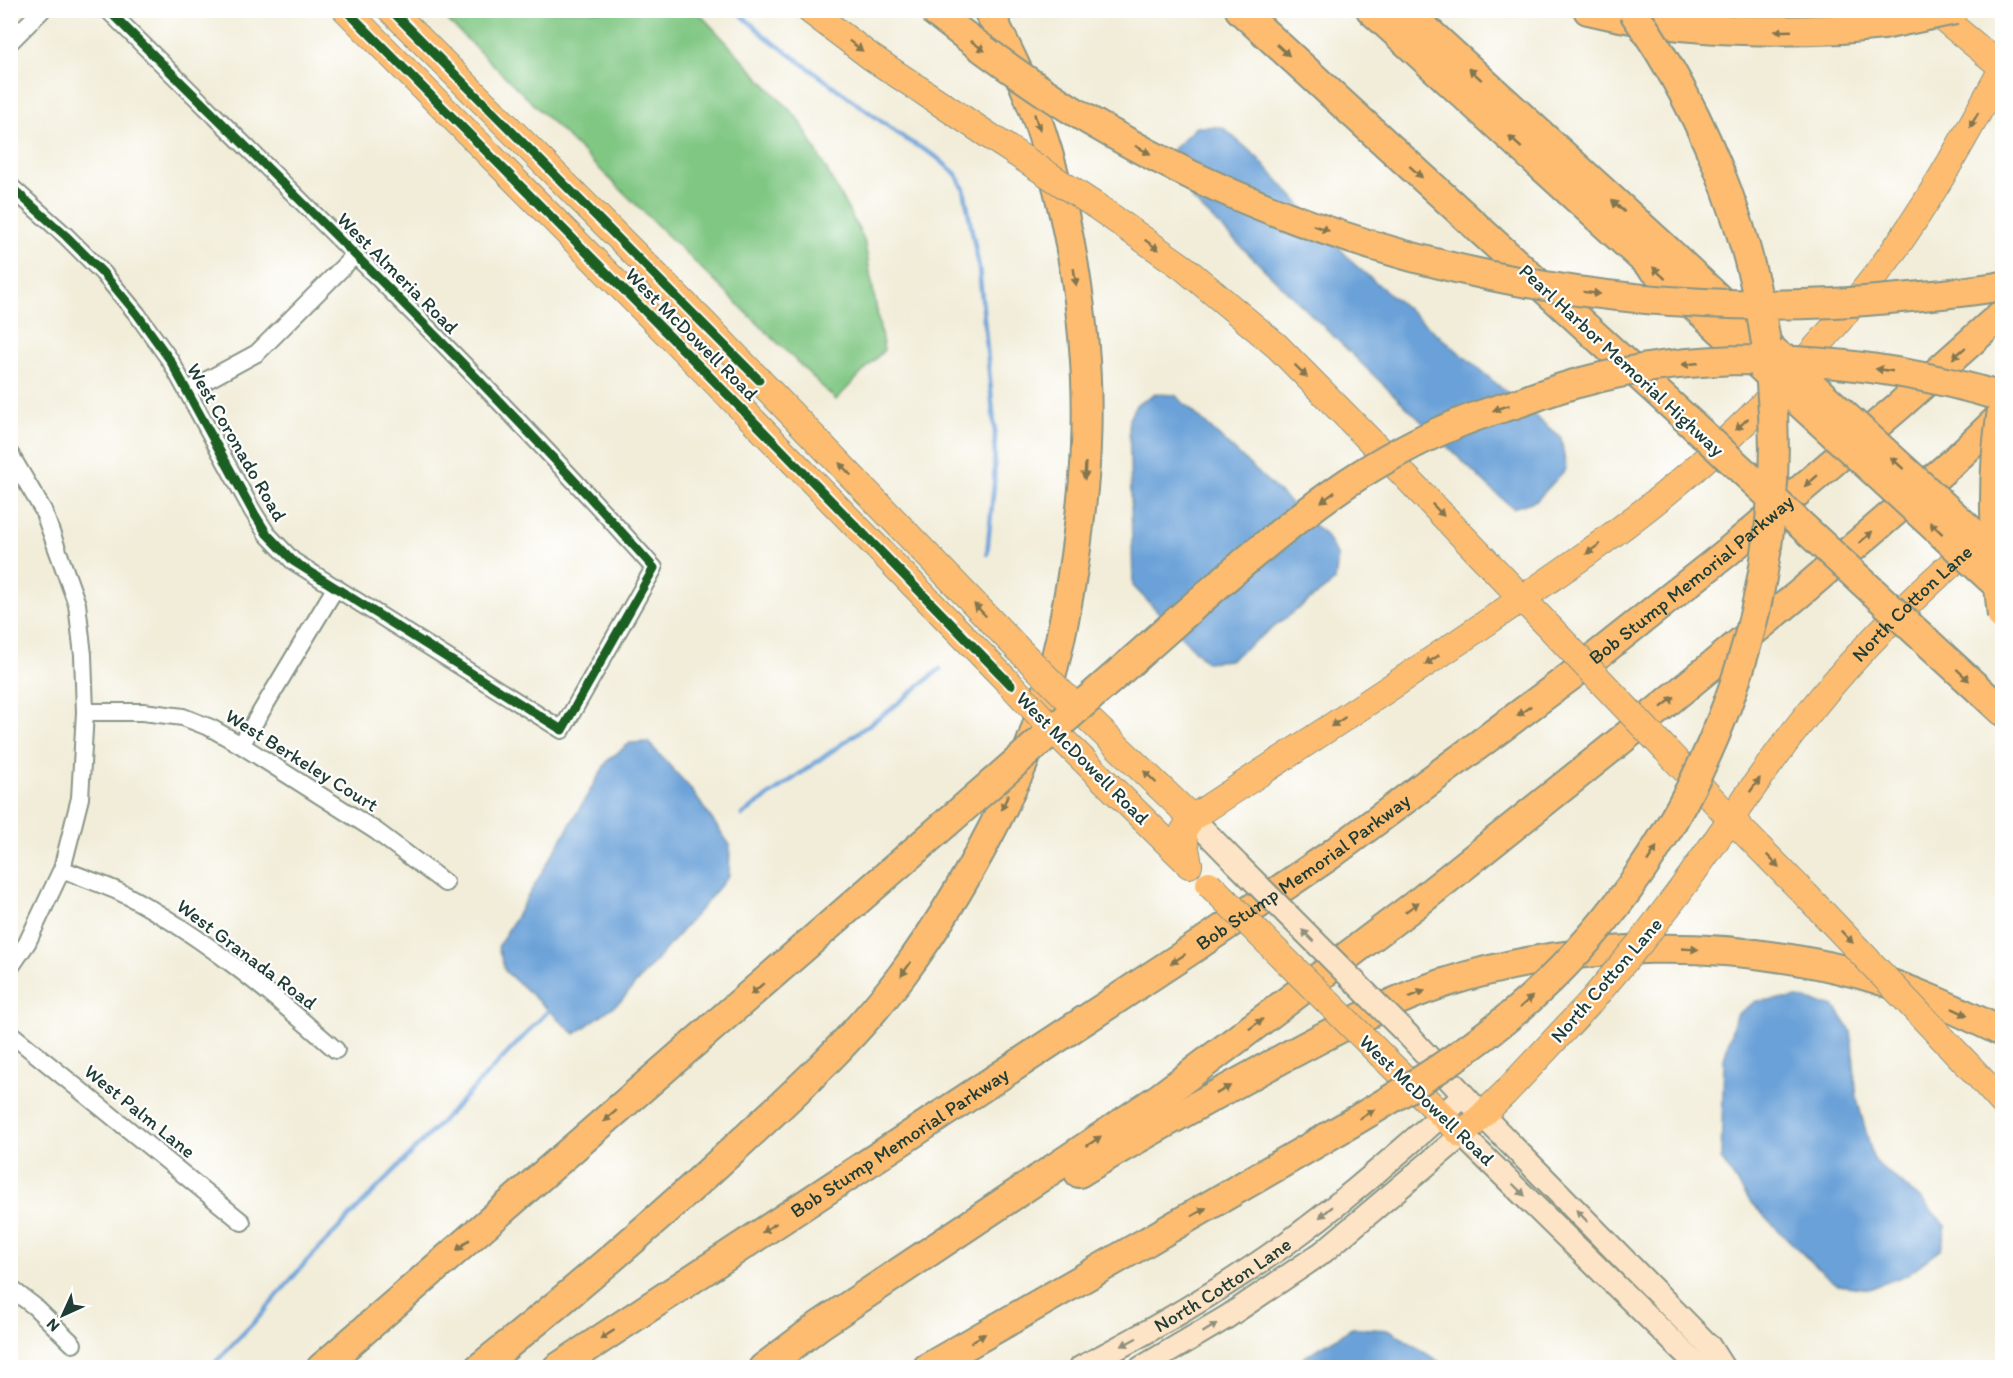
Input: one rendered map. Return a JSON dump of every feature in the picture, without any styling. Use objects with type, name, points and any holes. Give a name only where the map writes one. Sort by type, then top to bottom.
[{"type":"highway","points":[[932,10],[971,41],[1041,89],[1110,133],[1163,161],[1303,222],[1420,259],[1533,285],[1661,301],[1727,305],[1832,304],[1925,296],[2002,285]]},
{"type":"highway","points":[[478,1368],[672,1207],[808,1079],[862,1022],[901,976],[954,897],[985,842],[1024,761],[1044,702],[1069,596],[1084,486],[1086,383],[1084,343],[1076,281],[1051,167],[1027,93],[988,10]]},
{"type":"highway","name":"Pearl Harbor Memorial Highway","points":[[1240,10],[2002,711]]},
{"type":"highway","points":[[1371,10],[1771,362],[2000,577]]},
{"type":"highway","points":[[1405,10],[1662,245],[1771,362]]},
{"type":"highway","points":[[1588,10],[1641,21],[1728,31],[1764,32],[1883,25],[1955,10]]},
{"type":"highway","points":[[927,1368],[1425,1079],[1477,1042],[1521,1007],[1564,966],[1593,934],[1635,880],[1670,827],[1718,729],[1745,651],[1763,573],[1772,488],[1773,419],[1771,381],[1764,330],[1753,279],[1729,196],[1683,92],[1666,61],[1632,10]]},
{"type":"highway","name":"Bob Stump Memorial Parkway","points":[[557,1368],[1191,950],[1329,856],[1571,676],[1725,554],[1899,406],[2002,314]]},
{"type":"highway","points":[[321,1368],[1018,759],[1287,528],[1350,481],[1427,437],[1452,426],[1579,382],[1650,368],[1745,359],[1812,362],[1891,371],[1971,387],[2002,397]]},
{"type":"highway","points":[[2002,410],[1995,505],[1997,568],[2002,616]]},
{"type":"highway","points":[[775,1360],[820,1325],[1160,1098],[1420,901],[1799,594],[1954,461],[2002,415]]},
{"type":"highway","points":[[775,1360],[824,1332],[999,1221],[1228,1088],[1366,1015],[1443,984],[1483,972],[1544,959],[1602,951],[1677,948],[1781,957],[1862,975],[1899,987],[1950,1007],[2002,1032]]},
{"type":"main road","name":"West McDowell Road","points":[[346,10],[732,399],[1061,738],[1462,1135],[1702,1368]]},
{"type":"main road","name":"West McDowell Road","points":[[392,10],[710,330],[1021,652],[1192,818],[1409,1036],[1483,1116],[1708,1346],[1723,1368]]},
{"type":"main road","points":[[809,10],[871,57],[1096,206],[1184,268],[1276,346],[1522,598],[2002,1102]]},
{"type":"main road","points":[[1189,865],[1183,832],[1192,818],[1568,568],[1667,493],[1752,414],[1808,355],[1896,248],[1923,207],[2002,68],[1933,10]]},
{"type":"main road","name":"North Cotton Lane","points":[[1141,1368],[1227,1317],[1323,1252],[1483,1116],[1593,999],[1640,943],[1806,716],[1875,636],[1944,571],[2002,521]]},
{"type":"main road","name":"North Cotton Lane","points":[[1080,1368],[1144,1334],[1259,1263],[1319,1218],[1464,1096]]},
{"type":"street","points":[[10,42],[42,10]]},
{"type":"street","name":"West Almeria Road","points":[[108,10],[355,255],[572,477],[654,568],[561,730]]},
{"type":"street","name":"West Coronado Road","points":[[10,186],[103,273],[137,314],[170,360],[267,534],[293,561],[561,730]]},
{"type":"street","points":[[187,391],[257,353],[355,255]]},
{"type":"street","points":[[10,454],[43,510],[77,604],[83,654],[86,712],[80,798],[62,869],[27,943],[10,969]]},
{"type":"street","points":[[241,745],[336,587]]},
{"type":"street","name":"West Berkeley Court","points":[[86,712],[143,712],[183,717],[211,728],[376,831],[445,883]]},
{"type":"street","name":"West Granada Road","points":[[62,869],[124,894],[186,930],[282,1003],[336,1050]]},
{"type":"street","name":"West Palm Lane","points":[[10,1033],[242,1222]]},
{"type":"street","points":[[10,1288],[34,1306],[73,1344]]},
{"type":"green space","points":[[438,11],[697,11],[800,121],[864,239],[884,350],[836,400]]},
{"type":"water","points":[[1196,127],[1222,127],[1257,157],[1354,264],[1561,438],[1566,469],[1537,500],[1513,508],[1491,489],[1194,201],[1172,169],[1173,149]]},
{"type":"water","points":[[1154,394],[1175,395],[1326,536],[1338,557],[1335,581],[1230,660],[1206,662],[1133,586],[1129,419],[1136,405]]},
{"type":"water","points":[[648,742],[690,788],[730,845],[729,876],[621,1001],[575,1034],[505,971],[498,947],[608,760],[630,743]]},
{"type":"water","points":[[1798,998],[1835,1007],[1851,1031],[1857,1099],[1874,1161],[1920,1198],[1946,1226],[1941,1249],[1906,1275],[1869,1289],[1838,1285],[1816,1267],[1752,1204],[1721,1159],[1724,1059],[1736,1015],[1756,1001]]},
{"type":"water","points":[[1352,1328],[1390,1330],[1447,1367],[1288,1367]]},
{"type":"waterway","points":[[736,10],[766,37],[907,140],[935,156],[956,174],[964,189],[979,268],[995,433],[994,484],[987,554]]},
{"type":"waterway","points":[[742,815],[891,709],[940,669]]},
{"type":"waterway","points":[[210,1368],[259,1317],[305,1263],[553,1006]]},
{"type":"cycle path","points":[[10,186],[103,273],[137,314],[170,360],[267,534],[293,561],[562,730],[654,568],[454,355],[108,10]]},
{"type":"cycle path","points":[[346,10],[732,399],[1011,685]]},
{"type":"cycle path","points":[[391,10],[759,380]]}]
